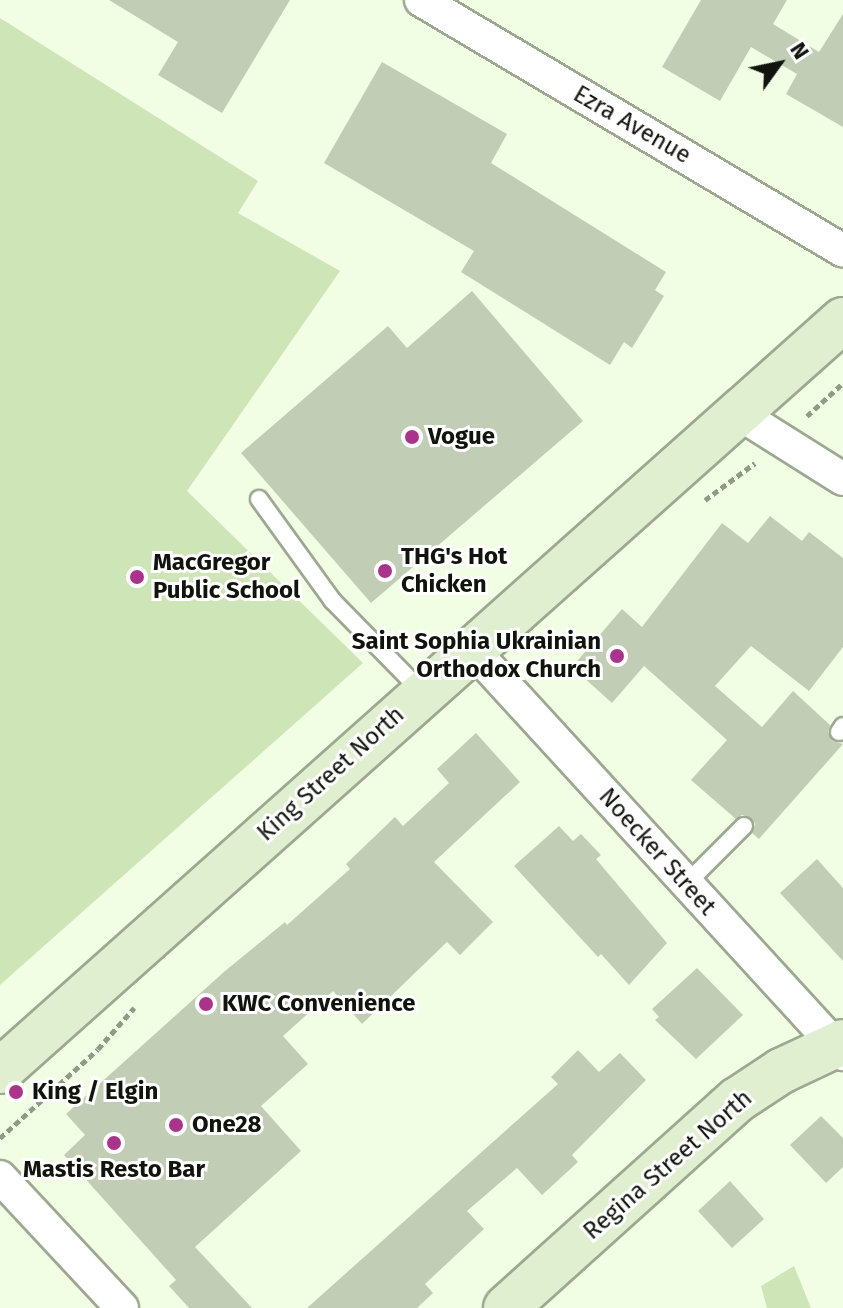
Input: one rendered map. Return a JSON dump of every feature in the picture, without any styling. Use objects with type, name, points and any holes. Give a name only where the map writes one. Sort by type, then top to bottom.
[{"type":"main road","name":"King Street North","points":[[0,1071],[471,648],[843,320]]},
{"type":"main road","name":"Regina Street North","points":[[506,1308],[737,1100],[781,1071],[840,1047]]},
{"type":"street","name":"Ezra Avenue","points":[[421,0],[843,251]]},
{"type":"street","points":[[738,413],[843,479]]},
{"type":"street","name":"Noecker Street","points":[[471,648],[840,1047]]},
{"type":"street","points":[[0,1177],[122,1308]]},
{"type":"lane","points":[[259,499],[332,600],[422,692]]},
{"type":"lane","points":[[686,884],[744,826]]},
{"type":"path","points":[[797,424],[843,383]]},
{"type":"green space","name":"MacGregor Public School","points":[[0,18],[258,181],[238,213],[340,271],[187,491],[363,663],[0,985]]},
{"type":"green space","points":[[794,1266],[811,1308],[767,1308],[761,1286]]},
{"type":"building","points":[[109,0],[290,0],[222,113],[158,75],[178,42]]},
{"type":"building","points":[[701,0],[787,0],[773,24],[819,52],[843,14],[843,127],[786,94],[797,74],[751,47],[720,101],[662,67]]},
{"type":"building","points":[[382,62],[507,134],[491,163],[666,272],[655,290],[664,296],[632,348],[624,342],[610,365],[461,272],[474,251],[324,163]]},
{"type":"building","name":"Vogue","points":[[472,291],[583,421],[371,603],[241,453],[388,326],[407,348]]},
{"type":"building","points":[[770,516],[802,541],[809,532],[843,558],[843,647],[809,691],[751,646],[715,686],[762,727],[793,691],[830,725],[828,732],[832,741],[843,744],[759,839],[752,833],[755,824],[751,818],[742,815],[736,819],[691,780],[727,740],[644,666],[612,703],[572,667],[622,609],[642,627],[722,523],[748,543]]},
{"type":"building","points":[[476,733],[520,782],[434,862],[493,922],[460,955],[447,942],[362,1024],[333,991],[283,1036],[308,1064],[261,1106],[301,1151],[195,1247],[252,1308],[189,1308],[169,1286],[176,1280],[64,1155],[85,1135],[66,1114],[225,971],[285,922],[287,925],[350,869],[346,864],[395,817],[403,826],[449,783],[437,769]]},
{"type":"building","points":[[559,826],[573,841],[581,834],[601,855],[596,859],[667,943],[629,985],[601,954],[598,957],[514,866]]},
{"type":"building","points":[[817,859],[843,888],[843,961],[780,893]]},
{"type":"building","points":[[697,968],[743,1015],[696,1059],[655,1020],[659,1017],[652,1009]]},
{"type":"building","points":[[578,1050],[599,1072],[620,1053],[646,1080],[572,1155],[578,1162],[542,1195],[517,1168],[467,1211],[484,1229],[425,1284],[433,1293],[417,1308],[307,1308],[558,1084],[551,1077]]},
{"type":"building","points":[[821,1116],[843,1138],[843,1167],[826,1183],[790,1145]]},
{"type":"building","points":[[730,1181],[764,1219],[732,1248],[698,1211]]},
{"type":"place","name":"Vogue","points":[[412,437]]},
{"type":"place","name":"THG's Hot Chicken","points":[[385,571]]},
{"type":"place","name":"MacGregor Public School","points":[[137,577]]},
{"type":"place","name":"Saint Sophia Ukrainian Orthodox Church","points":[[617,656]]},
{"type":"place","name":"KWC Convenience","points":[[206,1004]]},
{"type":"place","name":"King / Elgin","points":[[16,1092]]},
{"type":"place","name":"One28","points":[[176,1125]]},
{"type":"place","name":"Mastis Resto Bar","points":[[114,1143]]}]
